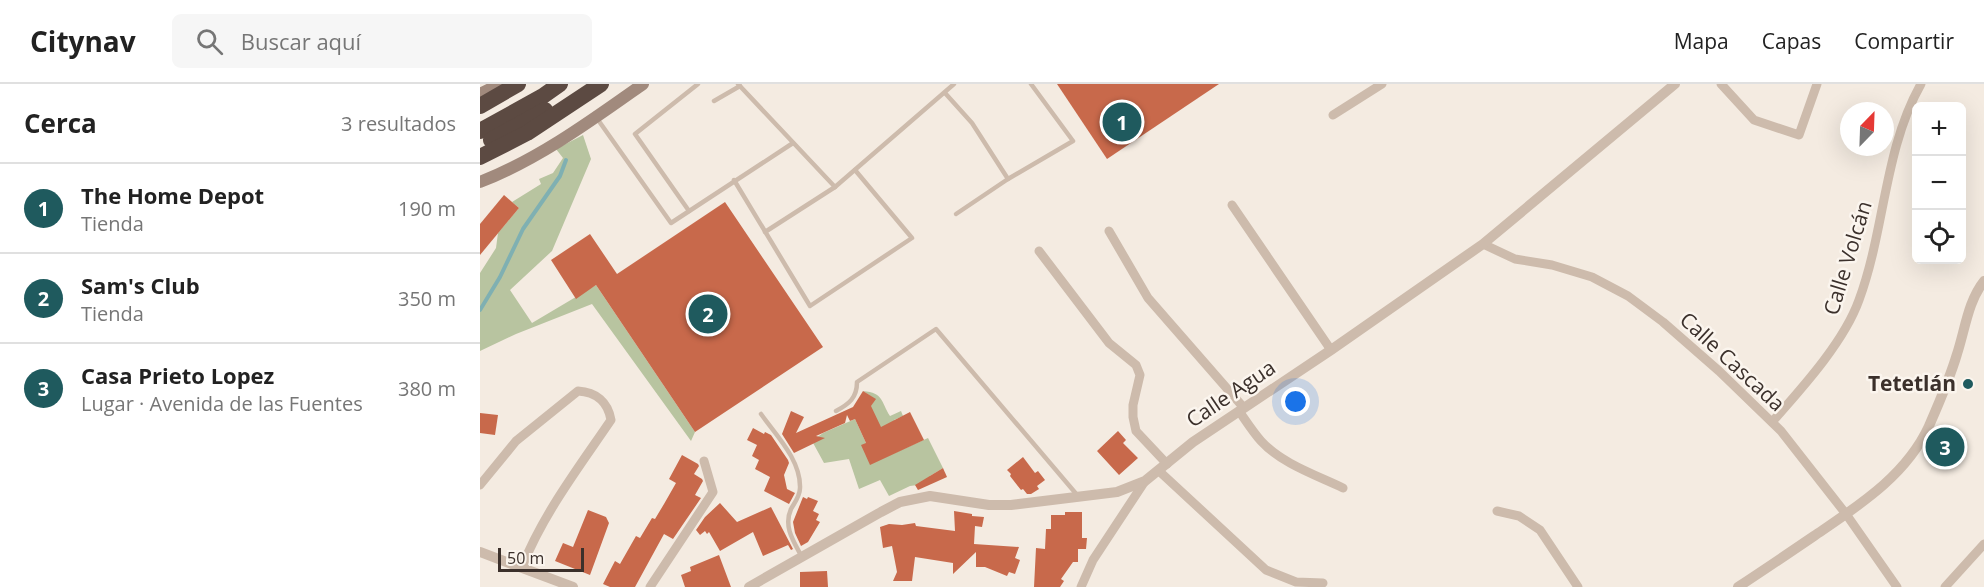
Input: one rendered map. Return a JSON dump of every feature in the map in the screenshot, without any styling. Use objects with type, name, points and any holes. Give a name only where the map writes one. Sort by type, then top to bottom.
[{"type":"highway","points":[[481,102],[518,84]]},
{"type":"highway","points":[[480,120],[541,84]]},
{"type":"highway","points":[[480,131],[560,84]]},
{"type":"highway","points":[[480,146],[560,101],[585,84]]},
{"type":"highway","points":[[480,167],[600,84]]},
{"type":"highway","points":[[480,157],[527,133]]},
{"type":"main road","points":[[481,102],[500,84]]},
{"type":"main road","points":[[480,182],[547,148],[643,84]]},
{"type":"street","points":[[1333,115],[1382,84]]},
{"type":"street","name":"Calle Agua","points":[[749,587],[881,512],[900,502],[917,497],[942,496],[989,505],[1011,505],[1117,492],[1145,481],[1193,442],[1331,350],[1483,244],[1675,84]]},
{"type":"street","points":[[1721,84],[1754,120],[1799,135],[1817,84]]},
{"type":"street","name":"Calle Volcán","points":[[1772,422],[1848,326],[1860,299],[1898,140],[1911,102],[1921,84]]},
{"type":"street","points":[[1232,205],[1331,350]]},
{"type":"street","points":[[1109,231],[1148,298],[1242,409],[1261,441],[1288,461],[1343,488]]},
{"type":"street","name":"Calle Cascada","points":[[1483,244],[1515,259],[1552,264],[1592,277],[1628,296],[1663,322],[1719,371],[1781,431],[1846,514],[1897,587]]},
{"type":"street","points":[[1040,251],[1109,343],[1136,365],[1140,375],[1133,405],[1133,417],[1137,431],[1163,468],[1266,570],[1296,582],[1323,582]]},
{"type":"street","points":[[1738,587],[1846,514],[1888,482],[1911,456],[1928,428],[1957,355],[1978,288],[1984,281]]},
{"type":"street","points":[[480,485],[516,441],[578,391],[596,395],[605,403],[611,420],[565,487],[530,547],[522,567]]},
{"type":"street","points":[[650,587],[712,492],[704,460]]},
{"type":"street","points":[[1081,587],[1093,560],[1145,481]]},
{"type":"street","points":[[1497,511],[1519,516],[1540,530],[1578,587]]},
{"type":"street","points":[[1945,587],[1984,544]]},
{"type":"street","points":[[480,552],[522,567],[552,584],[573,587]]},
{"type":"lane","points":[[689,211],[635,134],[698,84]]},
{"type":"lane","points":[[765,232],[835,187],[954,84]]},
{"type":"lane","points":[[956,213],[1073,141],[1031,84]]},
{"type":"lane","points":[[714,102],[739,85],[835,187]]},
{"type":"lane","points":[[945,93],[972,123],[1008,179]]},
{"type":"lane","points":[[596,117],[671,223],[793,143]]},
{"type":"lane","points":[[734,180],[810,306],[912,238],[855,170]]},
{"type":"lane","points":[[836,411],[854,398],[857,382],[936,329],[1080,498]]},
{"type":"lane","points":[[761,414],[796,466],[800,492],[789,516],[788,528],[802,557]]},
{"type":"green space","points":[[583,135],[591,159],[552,251],[510,290],[532,323],[596,285],[695,432],[691,441],[592,304],[480,351],[480,273],[496,248],[498,233],[519,208],[512,202],[541,184],[539,179],[553,173],[563,158],[556,149]]},
{"type":"green space","points":[[863,391],[878,396],[890,416],[901,411],[903,416],[894,420],[898,428],[884,435],[864,417],[875,399]]},
{"type":"green space","points":[[855,419],[866,443],[870,464],[928,438],[943,468],[930,476],[933,483],[910,486],[889,496],[880,480],[859,489],[849,459],[824,463],[812,441],[823,433]]},
{"type":"building","points":[[1057,84],[1219,84],[1107,159]]},
{"type":"building","points":[[504,195],[519,208],[480,255],[480,224]]},
{"type":"building","points":[[725,202],[823,347],[695,432],[596,285],[576,299],[551,260],[590,234],[617,274]]},
{"type":"building","points":[[863,391],[876,399],[871,406],[881,427],[910,412],[924,440],[870,465],[861,445],[866,443],[855,419],[850,421],[847,415],[845,423],[816,436],[825,438],[794,453],[782,434],[791,411],[804,417],[796,433],[853,407]]},
{"type":"building","points":[[480,413],[498,415],[495,435],[480,433]]},
{"type":"building","points":[[753,428],[771,435],[788,460],[784,475],[787,489],[795,493],[789,504],[764,491],[770,477],[755,469],[759,460],[752,456],[757,445],[747,440]]},
{"type":"building","points":[[1118,431],[1126,440],[1123,443],[1138,458],[1119,475],[1097,451]]},
{"type":"building","points":[[682,455],[699,466],[694,474],[703,481],[695,495],[701,498],[673,539],[664,534],[635,587],[610,587],[603,584],[615,561],[620,564],[636,536],[640,538],[652,518],[655,519],[676,483],[669,479]]},
{"type":"building","points":[[1023,457],[1035,473],[1038,471],[1045,480],[1037,486],[1039,489],[1031,494],[1021,490],[1007,470]]},
{"type":"building","points":[[943,468],[947,477],[918,490],[915,485]]},
{"type":"building","points":[[803,497],[818,501],[813,511],[819,514],[816,520],[820,522],[808,542],[801,546],[793,522]]},
{"type":"building","points":[[720,503],[737,522],[771,507],[793,549],[791,550],[788,545],[763,556],[753,532],[720,551],[709,532],[707,534],[705,531],[700,535],[696,530],[705,517]]},
{"type":"building","points":[[588,510],[606,517],[609,523],[590,575],[555,561],[563,543],[573,547]]},
{"type":"building","points":[[954,511],[984,517],[982,527],[975,526],[974,544],[1019,547],[1015,558],[1020,560],[1015,574],[1009,572],[1007,576],[985,567],[976,567],[976,552],[953,574],[953,563],[915,557],[912,581],[893,581],[897,572],[892,546],[883,548],[880,527],[889,524],[915,523],[916,526],[955,531]]},
{"type":"building","points":[[1065,512],[1082,512],[1082,538],[1087,538],[1086,549],[1078,549],[1078,562],[1073,562],[1061,579],[1064,581],[1060,587],[1034,587],[1036,548],[1045,549],[1046,529],[1051,529],[1051,515],[1065,515]]},
{"type":"building","points":[[719,555],[731,587],[685,587],[681,575],[691,571],[690,567]]},
{"type":"building","points":[[827,571],[828,587],[800,587],[800,572]]},
{"type":"waterway","points":[[480,310],[500,277],[523,229],[560,176],[566,160]]},
{"type":"place","name":"The Home Depot","points":[[1122,122]]},
{"type":"place","name":"Sam's Club","points":[[708,314]]},
{"type":"place","name":"Tetetlán","points":[[1968,384]]},
{"type":"place","name":"Casa Prieto Lopez","points":[[1945,447]]}]
